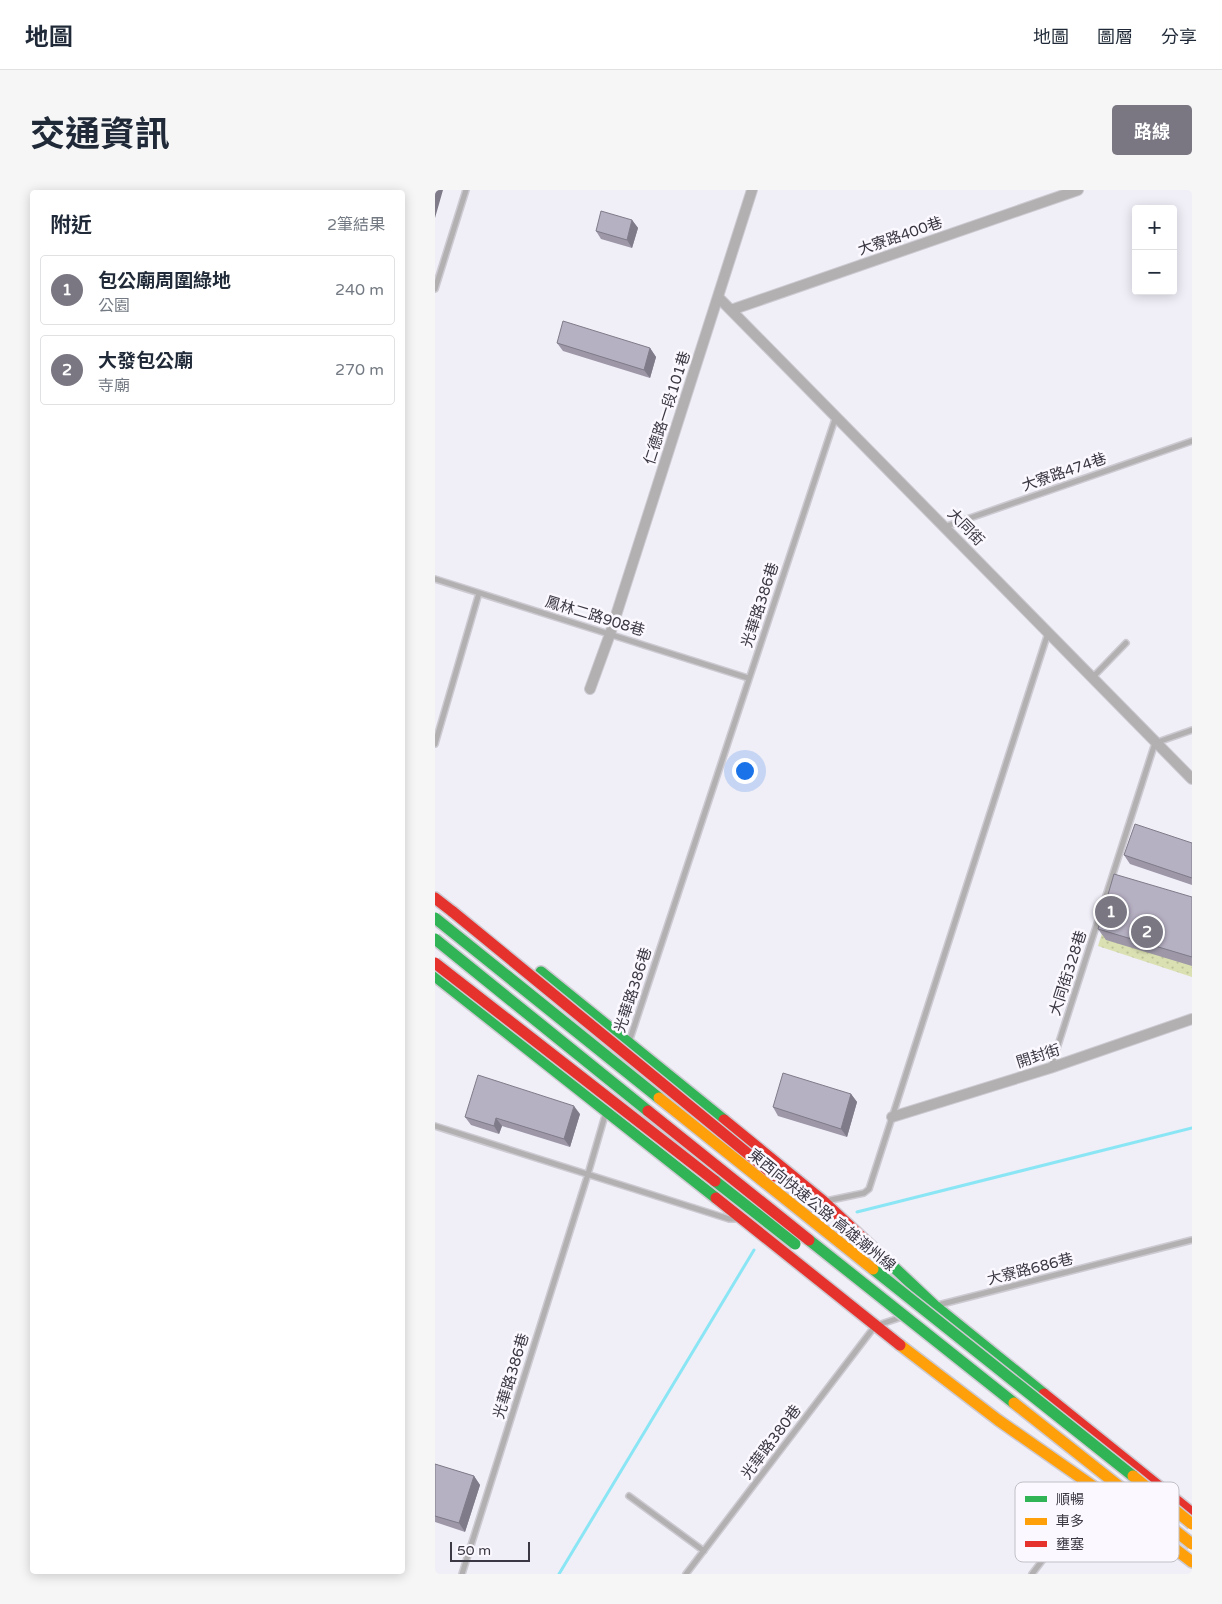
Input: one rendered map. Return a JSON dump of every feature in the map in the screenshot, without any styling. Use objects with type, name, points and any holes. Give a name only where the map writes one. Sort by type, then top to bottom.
[{"type":"main road","points":[[435,888],[823,1201],[926,1310]]},
{"type":"main road","points":[[435,898],[717,1127],[898,1282],[926,1310],[1151,1482]]},
{"type":"main road","name":"東西向快速公路 高雄潮州線","points":[[435,918],[1140,1482]]},
{"type":"main road","name":"東西向快速公路 高雄潮州線","points":[[435,938],[842,1267],[1114,1482]]},
{"type":"main road","points":[[435,963],[823,1266],[1006,1403],[1033,1417]]},
{"type":"main road","points":[[435,976],[875,1326],[998,1420],[1087,1482]]},
{"type":"main road","points":[[1179,1503],[1192,1513]]},
{"type":"main road","name":"東西向快速公路 高雄潮州線","points":[[1179,1514],[1192,1524]]},
{"type":"main road","name":"東西向快速公路 高雄潮州線","points":[[1179,1534],[1192,1544]]},
{"type":"main road","points":[[1179,1552],[1192,1562]]},
{"type":"street","name":"仁德路一段101巷","points":[[590,689],[610,634],[752,190]]},
{"type":"street","name":"大寮路400巷","points":[[731,310],[1078,190]]},
{"type":"street","name":"大同街","points":[[718,297],[1192,779]]},
{"type":"street","name":"開封街","points":[[892,1117],[1050,1068],[1192,1019]]},
{"type":"lane","points":[[435,289],[466,190]]},
{"type":"lane","name":"光華路386巷","points":[[462,1574],[588,1174],[606,1111],[836,416]]},
{"type":"lane","name":"大寮路474巷","points":[[944,527],[1192,442]]},
{"type":"lane","name":"鳳林二路908巷","points":[[435,579],[748,678]]},
{"type":"lane","points":[[435,744],[479,593]]},
{"type":"lane","points":[[788,1210],[865,1193],[869,1189],[1048,633]]},
{"type":"lane","points":[[1092,678],[1126,643]]},
{"type":"lane","points":[[1155,743],[1192,730]]},
{"type":"lane","name":"大同街328巷","points":[[1050,1068],[1155,743]]},
{"type":"lane","points":[[435,1126],[729,1219],[744,1220],[779,1212]]},
{"type":"lane","name":"大寮路686巷","points":[[926,1310],[1192,1240]]},
{"type":"lane","points":[[875,1326],[910,1315]]},
{"type":"lane","name":"光華路380巷","points":[[687,1574],[875,1326]]},
{"type":"lane","points":[[629,1496],[704,1551]]},
{"type":"lane","points":[[1032,1574],[1041,1562]]},
{"type":"green space","points":[[1118,883],[1192,966],[1192,977],[1098,946]]},
{"type":"building","points":[[601,211],[632,220],[627,240],[596,231]]},
{"type":"building","points":[[563,321],[650,348],[644,370],[557,343]]},
{"type":"building","points":[[1135,824],[1192,843],[1192,878],[1124,855]]},
{"type":"building","points":[[1114,874],[1192,897],[1192,957],[1098,929]]},
{"type":"building","points":[[783,1073],[851,1094],[841,1129],[773,1107]]},
{"type":"building","points":[[478,1075],[574,1106],[564,1139],[496,1118],[494,1126],[465,1117]]},
{"type":"building","points":[[435,1464],[474,1476],[459,1523],[435,1516]]},
{"type":"waterway","points":[[857,1212],[1192,1128]]},
{"type":"waterway","points":[[559,1574],[754,1250]]},
{"type":"traffic: fast","points":[[435,918],[659,1098]]},
{"type":"traffic: fast","points":[[435,939],[648,1111]]},
{"type":"traffic: fast","points":[[541,972],[724,1120]]},
{"type":"traffic: fast","points":[[435,976],[716,1198]]},
{"type":"traffic: fast","points":[[715,1181],[795,1244]]},
{"type":"traffic: fast","points":[[809,1240],[1014,1403]]},
{"type":"traffic: fast","points":[[884,1258],[935,1306],[1044,1394]]},
{"type":"traffic: fast","points":[[873,1269],[1133,1476]]},
{"type":"traffic: slow","points":[[659,1098],[873,1269]]},
{"type":"traffic: slow","points":[[900,1345],[998,1420],[1087,1482]]},
{"type":"traffic: slow","points":[[1014,1403],[1114,1482]]},
{"type":"traffic: slow","points":[[1133,1476],[1140,1482]]},
{"type":"traffic: slow","points":[[1179,1513],[1192,1524]]},
{"type":"traffic: slow","points":[[1179,1534],[1192,1544]]},
{"type":"traffic: slow","points":[[1179,1552],[1192,1562]]},
{"type":"traffic: jam","points":[[435,898],[453,912]]},
{"type":"traffic: jam","points":[[453,912],[775,1176]]},
{"type":"traffic: jam","points":[[435,963],[715,1181]]},
{"type":"traffic: jam","points":[[648,1111],[809,1240]]},
{"type":"traffic: jam","points":[[724,1120],[823,1201],[884,1258]]},
{"type":"traffic: jam","points":[[716,1198],[900,1345]]},
{"type":"traffic: jam","points":[[1044,1394],[1153,1482]]},
{"type":"traffic: jam","points":[[1179,1503],[1192,1513]]},
{"type":"place","name":"包公廟周圍綠地","points":[[1111,912]]},
{"type":"place","name":"大發包公廟","points":[[1147,932]]}]
